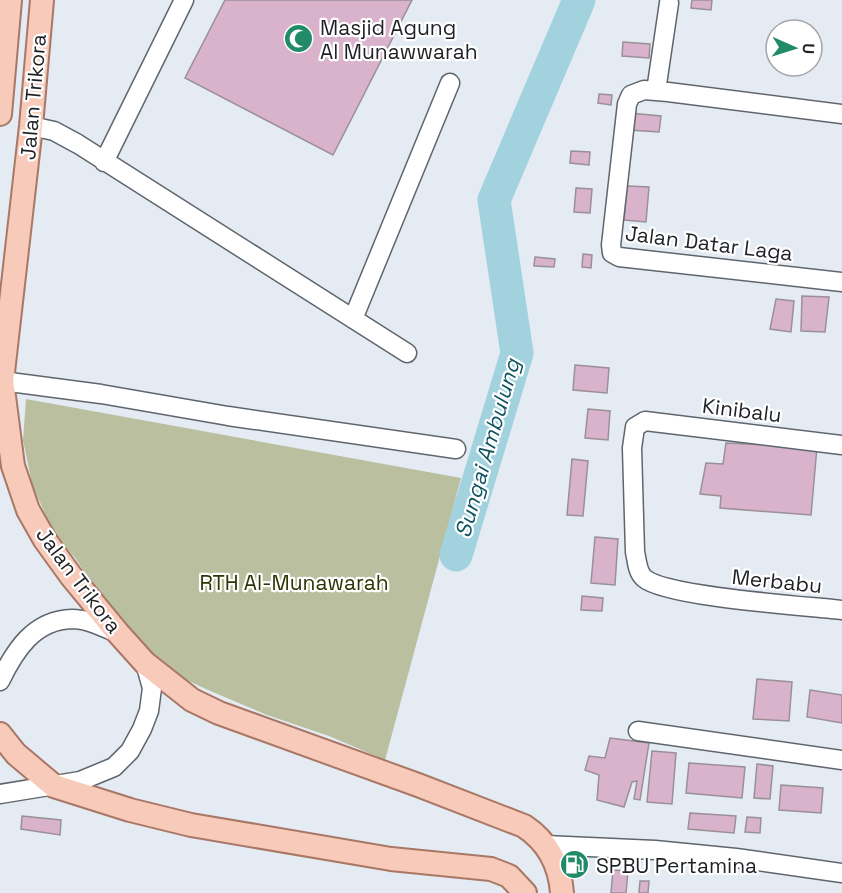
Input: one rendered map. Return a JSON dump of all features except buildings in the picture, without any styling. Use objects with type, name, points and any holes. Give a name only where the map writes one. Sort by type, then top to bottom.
[{"type":"main road","name":"Jalan Trikora","points":[[0,114],[10,0]]},
{"type":"main road","name":"Jalan Trikora","points":[[42,0],[31,126],[2,381],[13,466],[28,510],[45,540],[71,576],[145,663],[192,700],[219,713],[524,826],[537,835],[554,858],[562,893]]},
{"type":"main road","points":[[0,121],[31,126]]},
{"type":"main road","points":[[0,734],[16,754],[54,786],[130,810],[191,825],[391,859],[491,869],[509,876],[525,893]]},
{"type":"street","points":[[104,162],[184,0]]},
{"type":"street","points":[[669,3],[656,91],[842,114]]},
{"type":"street","points":[[353,319],[450,83]]},
{"type":"street","name":"Jalan Datar Laga","points":[[656,91],[636,92],[631,95],[627,104],[611,245],[614,255],[644,261],[842,282]]},
{"type":"street","points":[[31,126],[54,131],[78,144],[407,353]]},
{"type":"street","points":[[2,381],[456,449]]},
{"type":"street","name":"Kinibalu","points":[[637,425],[645,422],[842,445]]},
{"type":"street","name":"Merbabu","points":[[637,425],[632,447],[635,552],[638,568],[646,579],[708,596],[842,610]]},
{"type":"street","points":[[0,681],[22,643],[52,622],[73,619],[93,623],[118,633]]},
{"type":"street","points":[[0,794],[80,781],[114,767],[130,751],[149,711],[152,688],[145,663]]},
{"type":"street","points":[[638,731],[842,760]]},
{"type":"street","points":[[545,845],[667,851],[842,873]]},
{"type":"green space","name":"RTH Al-Munawarah","points":[[26,399],[461,478],[385,760],[329,736],[267,715],[159,667],[116,622],[76,559],[53,532],[32,484],[23,440]]},
{"type":"waterway","name":"Sungai Ambulung","points":[[456,555],[517,353],[494,200],[579,0]]},
{"type":"place","name":"Masjid Agung Al Munawwarah","points":[[299,39]]},
{"type":"place","name":"SPBU Pertamina","points":[[575,865]]}]
